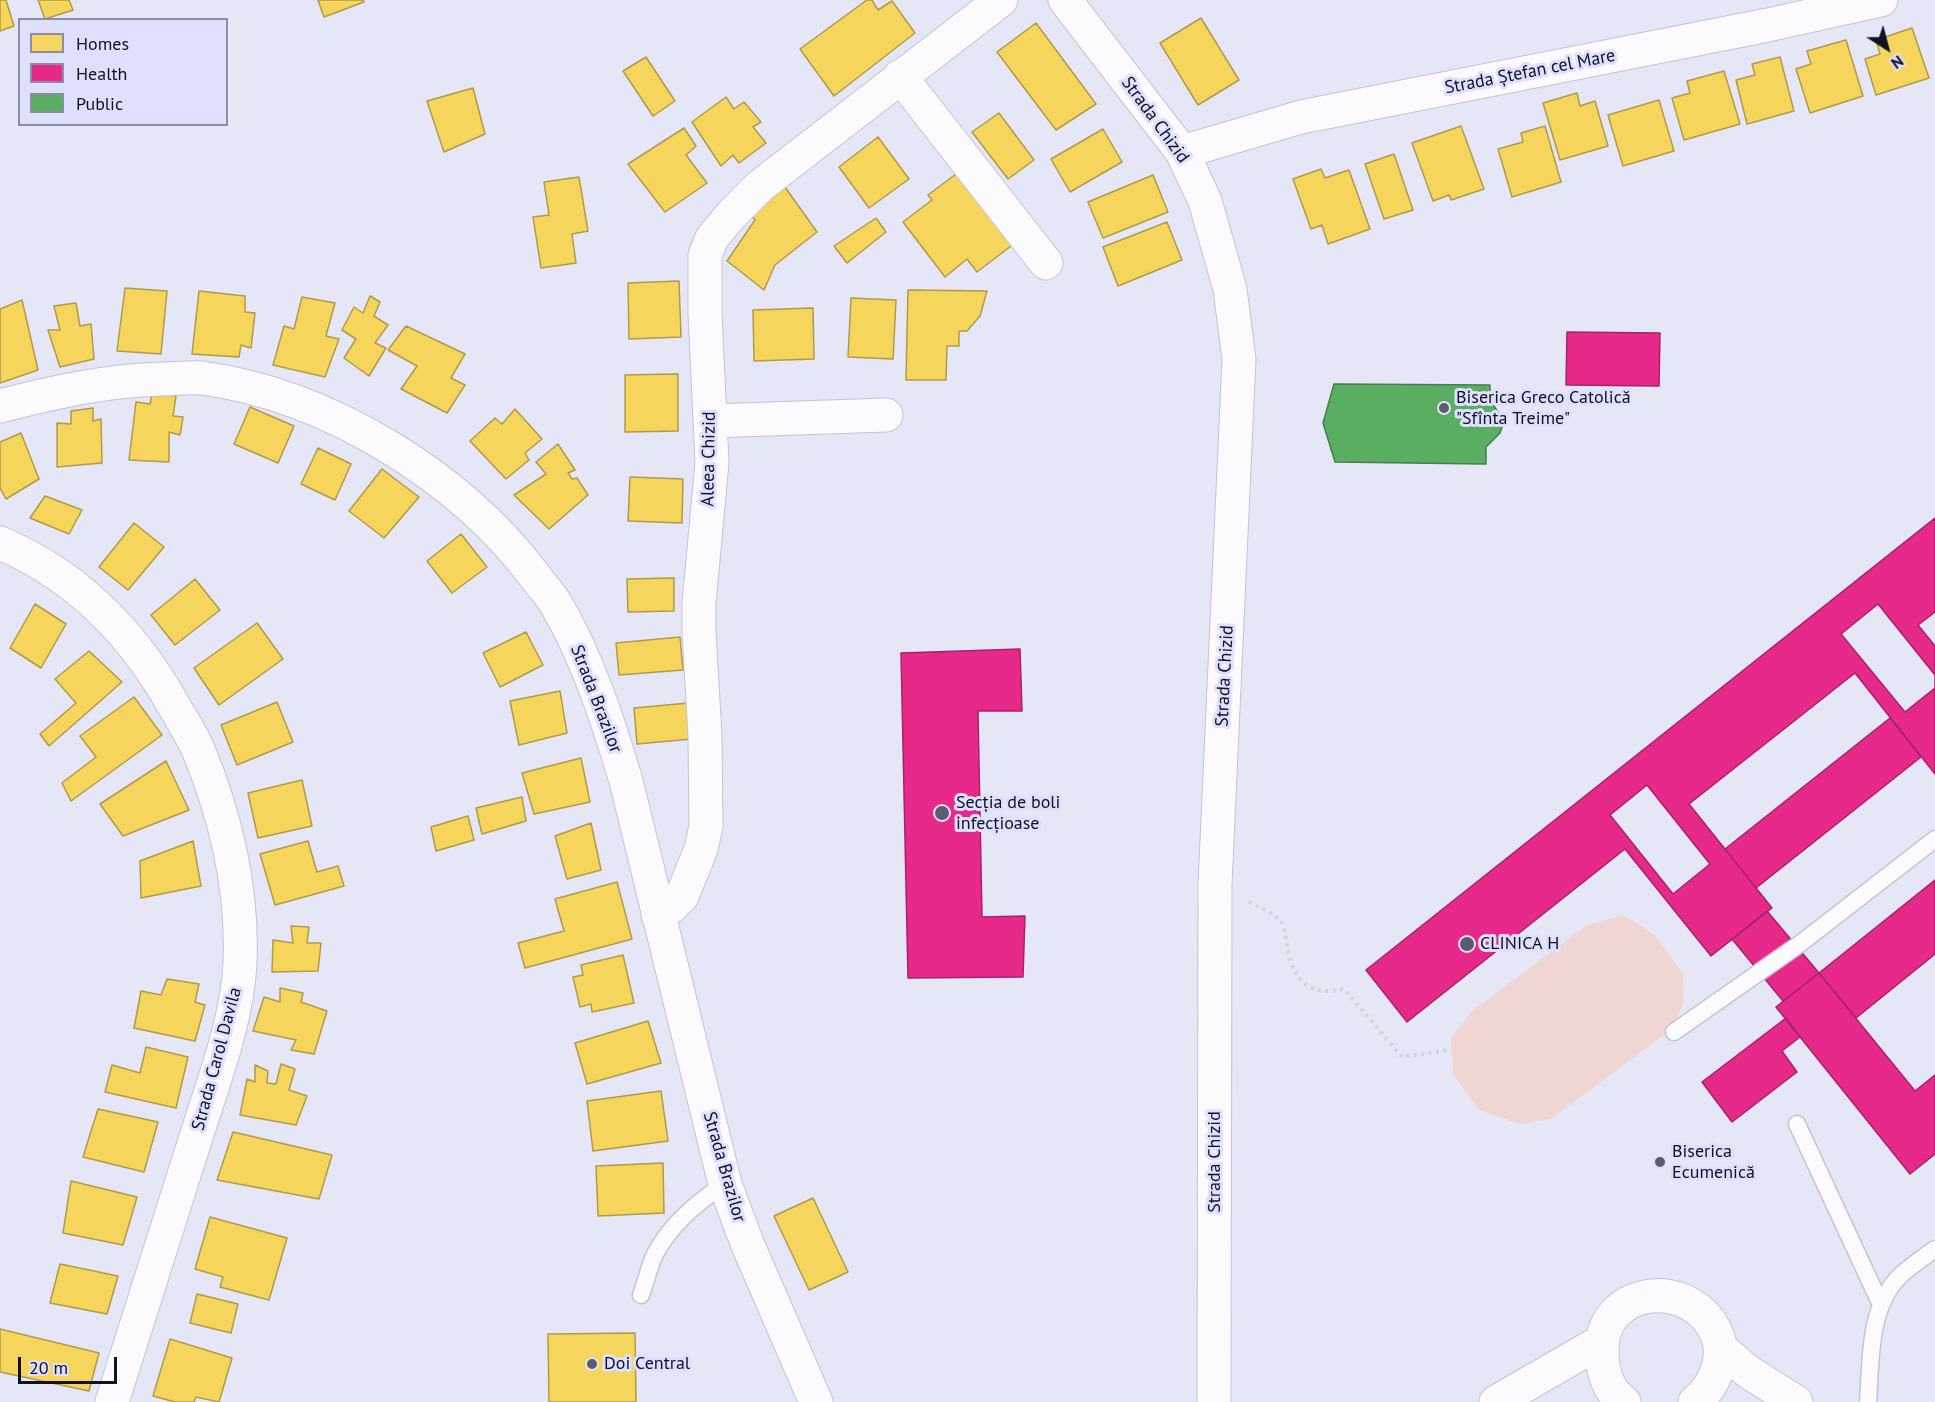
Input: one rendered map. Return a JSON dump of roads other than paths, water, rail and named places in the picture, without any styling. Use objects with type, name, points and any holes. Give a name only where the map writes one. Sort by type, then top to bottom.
[{"type":"street","name":"Aleea Chizid","points":[[658,915],[682,896],[701,849],[706,826],[707,782],[699,632],[701,579],[712,463],[705,255],[712,238],[760,186],[1001,0]]},
{"type":"street","name":"Strada Chizid","points":[[1065,0],[1182,152],[1205,201],[1227,278],[1239,359],[1215,884],[1214,1402]]},
{"type":"street","name":"Strada Ștefan cel Mare","points":[[1182,152],[1301,117],[1768,25],[1881,0]]},
{"type":"street","points":[[900,76],[1046,263]]},
{"type":"street","name":"Strada Brazilor","points":[[0,406],[65,389],[123,380],[200,378],[273,394],[331,417],[379,441],[471,505],[514,549],[555,604],[588,669],[608,720],[626,781],[725,1184],[747,1243],[816,1402]]},
{"type":"street","points":[[711,421],[886,415]]},
{"type":"street","name":"Strada Carol Davila","points":[[0,543],[49,568],[83,592],[114,620],[160,681],[197,747],[223,822],[239,893],[240,964],[234,1008],[211,1090],[112,1402]]},
{"type":"street","points":[[1619,1401],[1610,1387],[1602,1362],[1602,1341],[1609,1323],[1621,1308],[1638,1299],[1656,1294],[1675,1296],[1693,1304],[1706,1316],[1718,1335],[1721,1348],[1716,1376],[1698,1402]]},
{"type":"street","points":[[1496,1402],[1602,1341]]},
{"type":"street","points":[[1721,1348],[1747,1371],[1796,1402]]},
{"type":"lane","points":[[1674,1032],[1792,949],[1935,839]]},
{"type":"lane","points":[[1797,1124],[1881,1305]]},
{"type":"lane","points":[[641,1295],[655,1256],[670,1232],[704,1197],[725,1184]]},
{"type":"lane","points":[[1868,1402],[1874,1332],[1881,1305],[1900,1276],[1935,1249]]},
{"type":"place","name":"Biserica Greco Catolică \"Sfînta Treime\"","points":[[1444,408]]},
{"type":"place","name":"Secția de boli infecțioase","points":[[942,813]]},
{"type":"place","name":"CLINICA H","points":[[1467,944]]},
{"type":"place","name":"Biserica Ecumenică","points":[[1660,1162]]},
{"type":"place","name":"Doi Central","points":[[592,1364]]}]
